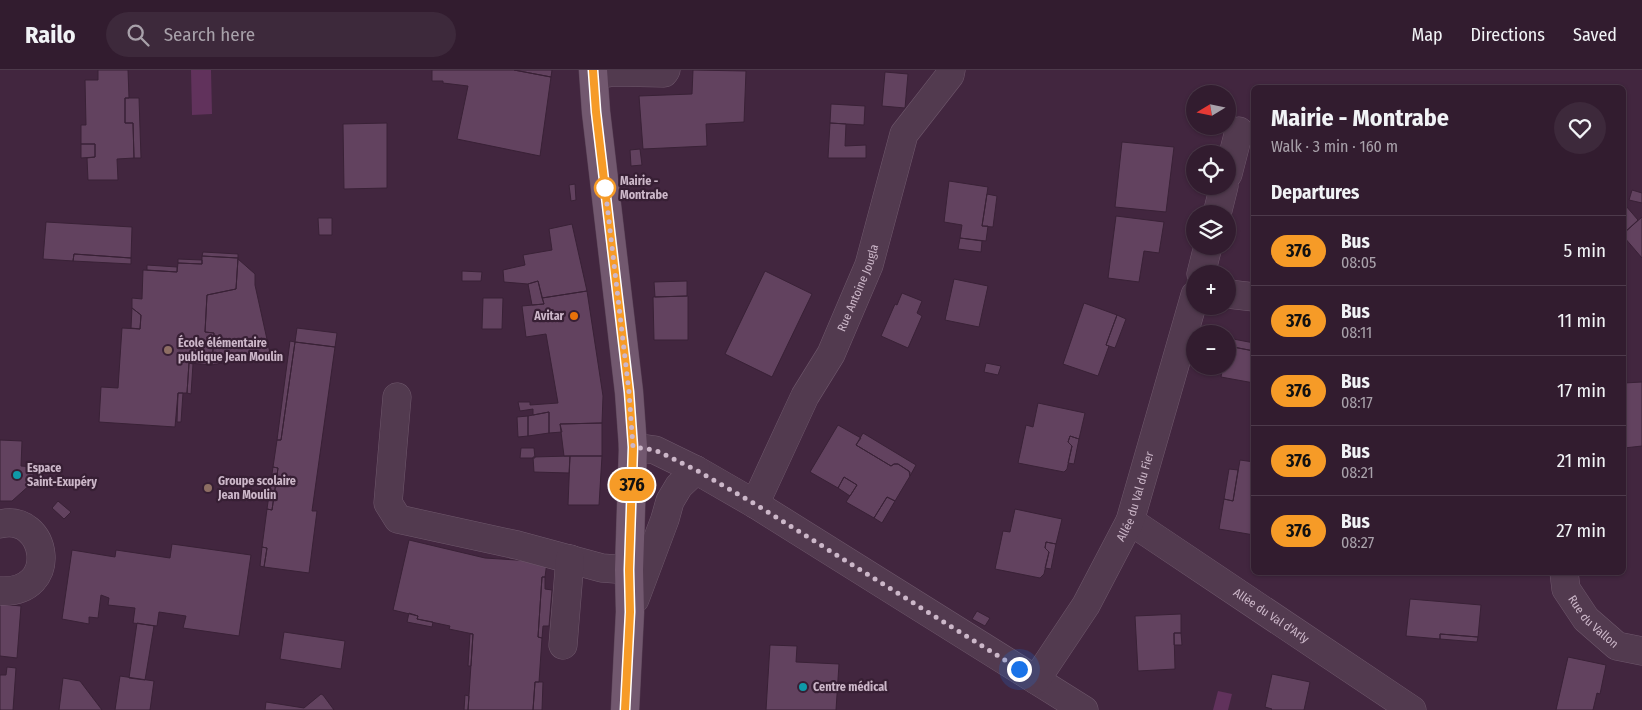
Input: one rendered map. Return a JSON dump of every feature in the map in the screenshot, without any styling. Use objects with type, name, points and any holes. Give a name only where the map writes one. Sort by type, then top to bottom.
[{"type":"main road","points":[[593,72],[629,392],[633,447],[629,570],[630,612],[625,710]]},
{"type":"street","points":[[593,72],[664,73],[666,70]]},
{"type":"street","name":"Rue Antoine Jougla","points":[[758,496],[805,396],[831,354],[869,265],[904,134],[951,73]]},
{"type":"street","points":[[1235,145],[1239,131]]},
{"type":"street","points":[[1236,295],[1251,297]]},
{"type":"street","name":"Allée du Val du Fier","points":[[1036,680],[1086,605],[1130,521],[1189,315]]},
{"type":"street","points":[[396,397],[388,503],[398,519],[516,545],[602,568],[629,570]]},
{"type":"street","points":[[633,447],[655,450],[696,470],[758,496],[1084,710]]},
{"type":"street","points":[[630,612],[665,519],[670,500],[679,486],[696,470]]},
{"type":"street","name":"Allée du Val d'Arly","points":[[1130,521],[1412,710]]},
{"type":"street","points":[[0,524],[12,523],[24,527],[33,534],[39,544],[41,566],[36,576],[23,588],[12,592],[0,592]]},
{"type":"street","points":[[563,645],[570,560]]},
{"type":"street","name":"Rue du Vallon","points":[[1564,575],[1566,589],[1586,619],[1617,646],[1642,651]]},
{"type":"shaded area","points":[[191,70],[211,70],[212,114],[192,115]]},
{"type":"shaded area","points":[[1218,691],[1232,694],[1228,710],[1213,710]]},
{"type":"building","points":[[98,70],[128,70],[129,98],[125,98],[125,123],[133,123],[134,158],[117,159],[118,180],[88,180],[87,158],[95,157],[95,144],[81,144],[81,125],[86,125],[85,80],[98,80]]},
{"type":"building","points":[[432,70],[514,70],[551,77],[540,156],[457,139],[468,86],[443,83],[443,81],[432,81]]},
{"type":"building","points":[[514,70],[552,70],[551,77]]},
{"type":"building","points":[[693,70],[746,71],[744,122],[706,124],[707,146],[643,149],[639,96],[692,94]]},
{"type":"building","points":[[885,72],[908,74],[905,108],[882,106]]},
{"type":"building","points":[[125,98],[139,98],[141,158],[134,158],[133,123],[125,123]]},
{"type":"building","points":[[831,104],[865,106],[864,125],[830,123]]},
{"type":"building","points":[[387,123],[387,188],[344,189],[343,124]]},
{"type":"building","points":[[830,123],[846,124],[845,146],[866,145],[866,158],[828,158]]},
{"type":"building","points":[[1122,142],[1174,147],[1166,212],[1115,207]]},
{"type":"building","points":[[81,144],[95,144],[95,157],[81,158]]},
{"type":"building","points":[[640,149],[642,165],[631,166],[630,150]]},
{"type":"building","points":[[949,181],[988,187],[982,226],[988,226],[986,241],[960,238],[962,225],[944,222]]},
{"type":"building","points":[[575,184],[576,200],[571,201],[569,185]]},
{"type":"building","points":[[1632,190],[1642,193],[1642,203],[1629,200]]},
{"type":"building","points":[[987,194],[997,196],[993,227],[982,226]]},
{"type":"building","points":[[1626,206],[1638,220],[1626,231]]},
{"type":"building","points":[[1116,216],[1164,222],[1159,253],[1144,251],[1139,282],[1108,278]]},
{"type":"building","points":[[1642,217],[1642,258],[1626,239],[1626,231]]},
{"type":"building","points":[[318,218],[332,218],[332,235],[319,235]]},
{"type":"building","points":[[46,222],[132,227],[131,258],[74,254],[73,261],[43,259]]},
{"type":"building","points":[[572,224],[587,291],[542,298],[538,281],[528,284],[504,282],[503,270],[525,265],[523,255],[552,250],[549,229]]},
{"type":"building","points":[[960,238],[982,241],[981,252],[958,249]]},
{"type":"building","points":[[203,252],[238,254],[238,258],[202,256]]},
{"type":"building","points":[[74,254],[131,258],[131,264],[73,261]]},
{"type":"building","points":[[202,256],[238,258],[236,289],[207,295],[205,332],[214,333],[212,365],[189,363],[187,393],[178,393],[175,427],[99,422],[101,387],[118,388],[122,328],[140,329],[141,315],[132,308],[132,298],[142,299],[143,270],[177,272],[178,263],[202,264]]},
{"type":"building","points":[[178,259],[202,260],[202,264],[178,263]]},
{"type":"building","points":[[238,259],[255,274],[255,285],[270,353],[212,365],[214,333],[205,332],[207,295],[236,289]]},
{"type":"building","points":[[147,265],[177,267],[177,272],[147,270]]},
{"type":"building","points":[[462,271],[482,272],[481,281],[462,281]]},
{"type":"building","points":[[765,271],[812,294],[772,377],[725,354]]},
{"type":"building","points":[[954,279],[988,286],[979,327],[945,320]]},
{"type":"building","points":[[538,281],[544,304],[532,305],[528,284]]},
{"type":"building","points":[[687,281],[687,296],[655,297],[654,282]]},
{"type":"building","points":[[587,291],[603,396],[602,423],[560,424],[562,432],[549,433],[549,412],[533,415],[533,409],[520,411],[518,402],[530,402],[530,405],[558,403],[546,334],[526,337],[522,306],[544,304],[542,298]]},
{"type":"building","points":[[902,293],[922,301],[917,313],[922,316],[908,348],[881,336]]},
{"type":"building","points":[[688,296],[688,340],[654,340],[653,297]]},
{"type":"building","points":[[483,298],[503,298],[502,329],[482,329]]},
{"type":"building","points":[[1084,303],[1117,315],[1106,345],[1109,346],[1098,376],[1063,364]]},
{"type":"building","points":[[132,308],[141,315],[140,329],[131,328]]},
{"type":"building","points":[[1117,315],[1126,319],[1115,348],[1106,345]]},
{"type":"building","points":[[297,328],[337,333],[335,347],[295,342]]},
{"type":"building","points":[[1236,340],[1251,342],[1251,350],[1236,348]]},
{"type":"building","points":[[290,341],[295,342],[281,440],[277,440]]},
{"type":"building","points":[[295,342],[335,347],[312,511],[317,511],[309,573],[264,567],[267,548],[262,547],[267,509],[272,510],[278,468],[273,467],[277,440],[281,440]]},
{"type":"building","points":[[1236,348],[1251,350],[1251,382],[1221,377],[1221,375],[1236,375]]},
{"type":"building","points":[[189,363],[193,364],[191,394],[187,393]]},
{"type":"building","points":[[986,363],[1001,366],[998,375],[984,372]]},
{"type":"building","points":[[1642,382],[1642,446],[1626,448],[1626,383]]},
{"type":"building","points":[[178,393],[183,393],[181,422],[177,422]]},
{"type":"building","points":[[1038,403],[1085,413],[1079,439],[1070,436],[1068,442],[1072,446],[1067,469],[1064,472],[1018,463],[1026,425],[1033,427]]},
{"type":"building","points":[[549,412],[549,433],[528,436],[528,416]]},
{"type":"building","points":[[528,416],[528,436],[518,437],[517,417]]},
{"type":"building","points":[[602,423],[602,456],[564,456],[560,424]]},
{"type":"building","points":[[838,425],[861,438],[856,445],[891,466],[898,464],[910,472],[910,476],[895,501],[887,497],[874,518],[846,502],[857,485],[844,477],[838,488],[810,472]]},
{"type":"building","points":[[863,433],[916,465],[910,476],[909,471],[898,464],[891,466],[856,445]]},
{"type":"building","points":[[1070,436],[1079,439],[1074,464],[1068,463],[1072,446],[1068,442]]},
{"type":"building","name":"Espace Saint-Exupéry","points":[[0,440],[22,441],[21,466],[34,467],[32,483],[12,501],[0,501]]},
{"type":"building","points":[[521,448],[534,448],[535,458],[520,458]]},
{"type":"building","points":[[570,456],[602,456],[599,505],[568,505]]},
{"type":"building","points":[[570,456],[569,473],[534,472],[533,457]]},
{"type":"building","points":[[1240,460],[1251,462],[1251,534],[1219,529],[1224,499],[1233,501]]},
{"type":"building","points":[[273,467],[278,468],[272,510],[267,509]]},
{"type":"building","points":[[1229,469],[1238,470],[1233,501],[1224,499]]},
{"type":"building","points":[[844,477],[857,485],[850,496],[838,488]]},
{"type":"building","points":[[887,497],[895,501],[882,523],[874,518]]},
{"type":"building","points":[[58,501],[71,512],[64,519],[52,508]]},
{"type":"building","points":[[1015,509],[1062,519],[1056,544],[1046,542],[1045,548],[1049,552],[1044,574],[1040,578],[995,569],[1003,531],[1010,532]]},
{"type":"building","points":[[409,540],[485,558],[547,562],[545,577],[542,577],[538,637],[542,638],[539,682],[535,682],[533,710],[468,710],[473,634],[449,629],[450,626],[417,619],[418,616],[393,610]]},
{"type":"building","points":[[1046,542],[1056,544],[1051,569],[1045,568],[1049,552],[1045,548]]},
{"type":"building","points":[[172,544],[251,555],[239,636],[183,628],[186,616],[159,612],[157,626],[133,623],[135,608],[108,605],[109,598],[101,595],[98,618],[89,617],[89,624],[62,619],[72,550],[115,557],[116,550],[170,558]]},
{"type":"building","points":[[262,547],[267,548],[264,567],[260,566]]},
{"type":"building","points":[[542,577],[545,577],[545,589],[552,590],[549,626],[543,626],[542,638],[538,637]]},
{"type":"building","points":[[1410,599],[1481,605],[1478,637],[1440,634],[1440,639],[1406,636]]},
{"type":"building","points":[[0,604],[21,606],[17,658],[0,656]]},
{"type":"building","points":[[977,611],[990,618],[985,626],[972,619]]},
{"type":"building","points":[[409,613],[418,616],[417,619],[433,622],[432,627],[407,622]]},
{"type":"building","points":[[1181,614],[1181,633],[1174,633],[1175,669],[1138,671],[1135,616]]},
{"type":"building","points":[[137,623],[154,626],[145,680],[129,678]]},
{"type":"building","points":[[284,632],[345,641],[341,669],[280,659]]},
{"type":"building","points":[[1174,633],[1181,633],[1182,645],[1174,645]]},
{"type":"building","points":[[470,634],[473,634],[471,666],[468,666]]},
{"type":"building","points":[[1440,634],[1478,637],[1477,642],[1440,639]]},
{"type":"building","name":"Centre médical","points":[[770,645],[797,646],[796,662],[839,664],[836,710],[766,710]]},
{"type":"building","points":[[1568,657],[1606,665],[1600,694],[1597,693],[1593,710],[1556,710]]},
{"type":"building","points":[[7,667],[16,668],[13,710],[0,710],[0,675],[6,675]]},
{"type":"building","points":[[1272,674],[1310,682],[1304,710],[1271,710],[1265,707]]},
{"type":"building","points":[[120,676],[154,681],[150,710],[115,710]]},
{"type":"building","points":[[63,678],[80,681],[102,710],[59,710]]},
{"type":"building","points":[[535,682],[543,682],[542,710],[533,710]]},
{"type":"building","points":[[321,694],[334,710],[265,710],[266,702],[304,708]]},
{"type":"building","points":[[465,695],[469,696],[468,710],[464,710]]},
{"type":"bus line","name":"376","points":[[593,70],[596,112],[629,392],[633,447],[629,570],[630,612],[625,710]]},
{"type":"place","name":"Mairie - Montrabe","points":[[605,188]]},
{"type":"place","name":"Avitar","points":[[574,316]]},
{"type":"place","name":"École élémentaire publique Jean Moulin","points":[[168,350]]},
{"type":"place","name":"Espace Saint-Exupéry","points":[[17,475]]},
{"type":"place","name":"Groupe scolaire Jean Moulin","points":[[208,488]]},
{"type":"place","name":"Centre médical","points":[[803,687]]},
{"type":"route","points":[[605,188],[629,392],[633,447],[655,450],[696,470],[755,504],[1019,669]]}]
